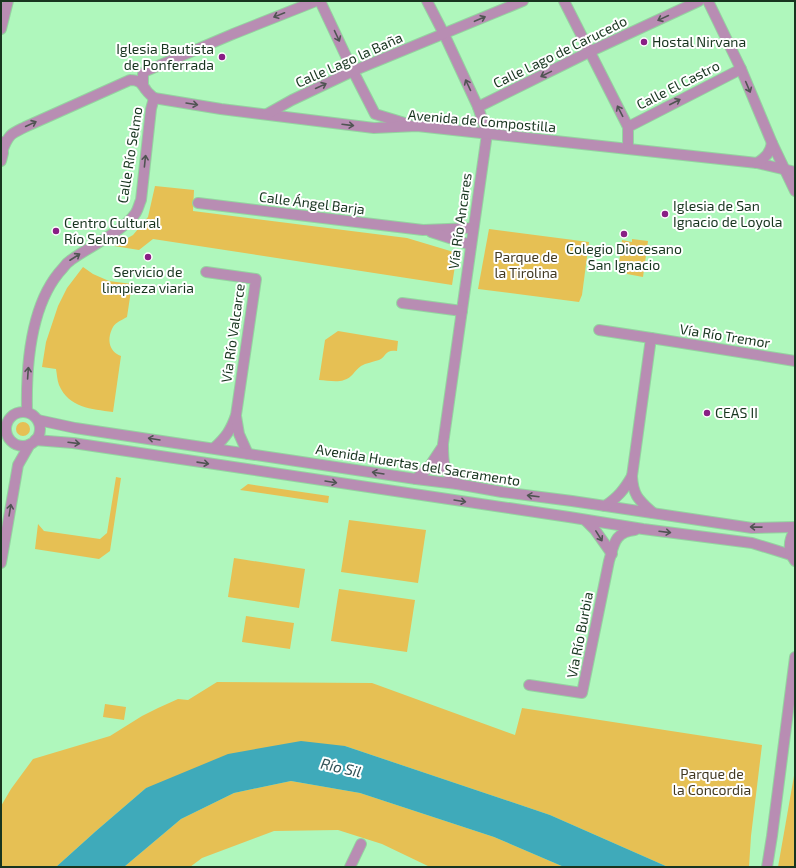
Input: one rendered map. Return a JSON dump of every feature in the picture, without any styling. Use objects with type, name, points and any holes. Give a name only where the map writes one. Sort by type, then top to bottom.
[{"type":"street","points":[[1,28],[8,1]]},
{"type":"street","points":[[143,84],[143,74],[146,72],[233,34],[316,1]]},
{"type":"street","points":[[320,1],[375,114],[417,126]]},
{"type":"street","points":[[427,1],[478,107],[487,134]]},
{"type":"street","name":"Calle Lago la Baña","points":[[267,114],[292,100],[353,71],[523,1]]},
{"type":"street","points":[[564,1],[628,127],[628,148]]},
{"type":"street","name":"Calle Lago de Carucedo","points":[[478,107],[589,52],[699,1]]},
{"type":"street","points":[[708,1],[741,69],[772,143],[795,190]]},
{"type":"street","name":"Calle El Castro","points":[[628,127],[741,69]]},
{"type":"street","points":[[1,161],[3,149],[8,138],[12,134],[130,80],[136,80],[143,84],[154,98]]},
{"type":"street","name":"Avenida de Compostilla","points":[[154,98],[221,109],[374,128],[417,126],[628,148],[757,163],[795,172]]},
{"type":"street","name":"Calle Río Selmo","points":[[27,412],[28,369],[37,314],[50,283],[58,273],[70,261],[125,225],[136,213],[141,200],[151,109],[154,98]]},
{"type":"street","name":"Vía Río Ancares","points":[[457,484],[449,476],[445,468],[443,460],[443,446],[487,134]]},
{"type":"street","points":[[1,139],[3,149]]},
{"type":"street","points":[[757,163],[771,150],[772,143]]},
{"type":"street","name":"Calle Ángel Barja","points":[[198,203],[423,230],[473,228]]},
{"type":"street","name":"Calle Ángel Barja","points":[[423,230],[471,245]]},
{"type":"street","name":"Vía Río Valcarce","points":[[206,272],[256,279],[236,415],[225,438],[214,448]]},
{"type":"street","points":[[402,303],[462,311]]},
{"type":"street","name":"Vía Río Tremor","points":[[599,330],[795,361]]},
{"type":"street","points":[[651,338],[632,476],[633,488],[639,500],[652,513]]},
{"type":"street","points":[[1,563],[16,470],[40,431],[38,420],[27,412],[19,412],[6,418],[7,424],[4,431],[14,443],[23,445],[33,442]]},
{"type":"street","name":"Vía Río Valcarce","points":[[236,415],[239,434],[248,454]]},
{"type":"street","name":"Avenida Huertas del Sacramento","points":[[38,420],[75,428],[752,528],[795,527]]},
{"type":"street","name":"Avenida Huertas del Sacramento","points":[[33,442],[73,443],[643,529],[752,543],[775,550],[793,558]]},
{"type":"street","name":"Vía Río Ancares","points":[[416,479],[429,467],[443,446]]},
{"type":"street","points":[[605,506],[617,498],[632,476]]},
{"type":"street","points":[[585,520],[595,530],[612,554]]},
{"type":"street","name":"Vía Río Burbia","points":[[529,685],[582,693],[609,561],[614,544],[621,534],[628,530],[643,529]]},
{"type":"street","points":[[793,558],[789,545],[795,530]]},
{"type":"street","points":[[766,867],[772,836],[795,657]]},
{"type":"street","points":[[785,733],[795,734]]},
{"type":"street","points":[[350,867],[361,844]]},
{"type":"green space","points":[[155,186],[194,190],[193,211],[407,238],[457,253],[452,285],[153,239],[139,250],[114,246],[133,235],[148,217]]},
{"type":"green space","name":"Parque de la Tirolina","points":[[489,229],[589,242],[582,295],[579,302],[478,289]]},
{"type":"green space","points":[[632,239],[648,241],[643,277],[618,271],[622,240],[632,242]]},
{"type":"green space","points":[[83,267],[93,274],[109,281],[132,284],[127,317],[114,325],[109,340],[113,351],[121,356],[113,412],[97,410],[75,403],[63,393],[57,379],[56,369],[42,367],[46,342],[58,306],[67,288]]},
{"type":"green space","points":[[338,331],[398,341],[397,351],[390,351],[379,360],[361,366],[347,379],[341,381],[319,380],[325,340]]},
{"type":"green space","points":[[23,422],[28,424],[30,429],[28,434],[23,436],[18,434],[16,429],[18,424]]},
{"type":"green space","points":[[116,477],[121,478],[110,551],[99,559],[35,549],[38,524],[44,531],[100,539],[107,533]]},
{"type":"green space","points":[[248,484],[329,496],[328,503],[240,490]]},
{"type":"green space","points":[[349,520],[426,530],[418,583],[341,572]]},
{"type":"green space","points":[[234,558],[305,569],[299,608],[228,597]]},
{"type":"green space","points":[[339,589],[415,600],[407,652],[331,641]]},
{"type":"green space","points":[[246,616],[294,623],[290,649],[242,642]]},
{"type":"green space","name":"Parque de la Concordia","points":[[217,682],[372,683],[515,735],[522,708],[762,745],[751,836],[749,867],[668,867],[550,815],[345,746],[146,788],[56,867],[1,867],[1,806],[11,789],[33,759],[110,736],[142,716],[178,699],[188,700]]},
{"type":"green space","points":[[105,704],[126,707],[124,720],[103,717]]},
{"type":"green space","points":[[795,770],[795,867],[778,867]]},
{"type":"green space","points":[[291,781],[360,793],[494,837],[564,867],[430,867],[382,844],[338,830],[274,831],[202,858],[190,867],[124,867],[181,819],[234,793]]},
{"type":"water","name":"Río Sil","points":[[301,741],[345,746],[550,815],[668,867],[564,867],[494,837],[360,793],[291,781],[234,793],[181,819],[124,867],[56,867],[146,788],[228,754]]},
{"type":"place","name":"Hostal Nirvana","points":[[644,42]]},
{"type":"place","name":"Iglesia Bautista de Ponferrada","points":[[222,57]]},
{"type":"place","name":"Iglesia de San Ignacio de Loyola","points":[[665,214]]},
{"type":"place","name":"Centro Cultural Río Selmo","points":[[56,231]]},
{"type":"place","name":"Colegio Diocesano San Ignacio","points":[[624,234]]},
{"type":"place","name":"Servicio de limpieza viaria","points":[[148,257]]},
{"type":"place","name":"CEAS II","points":[[707,413]]}]
